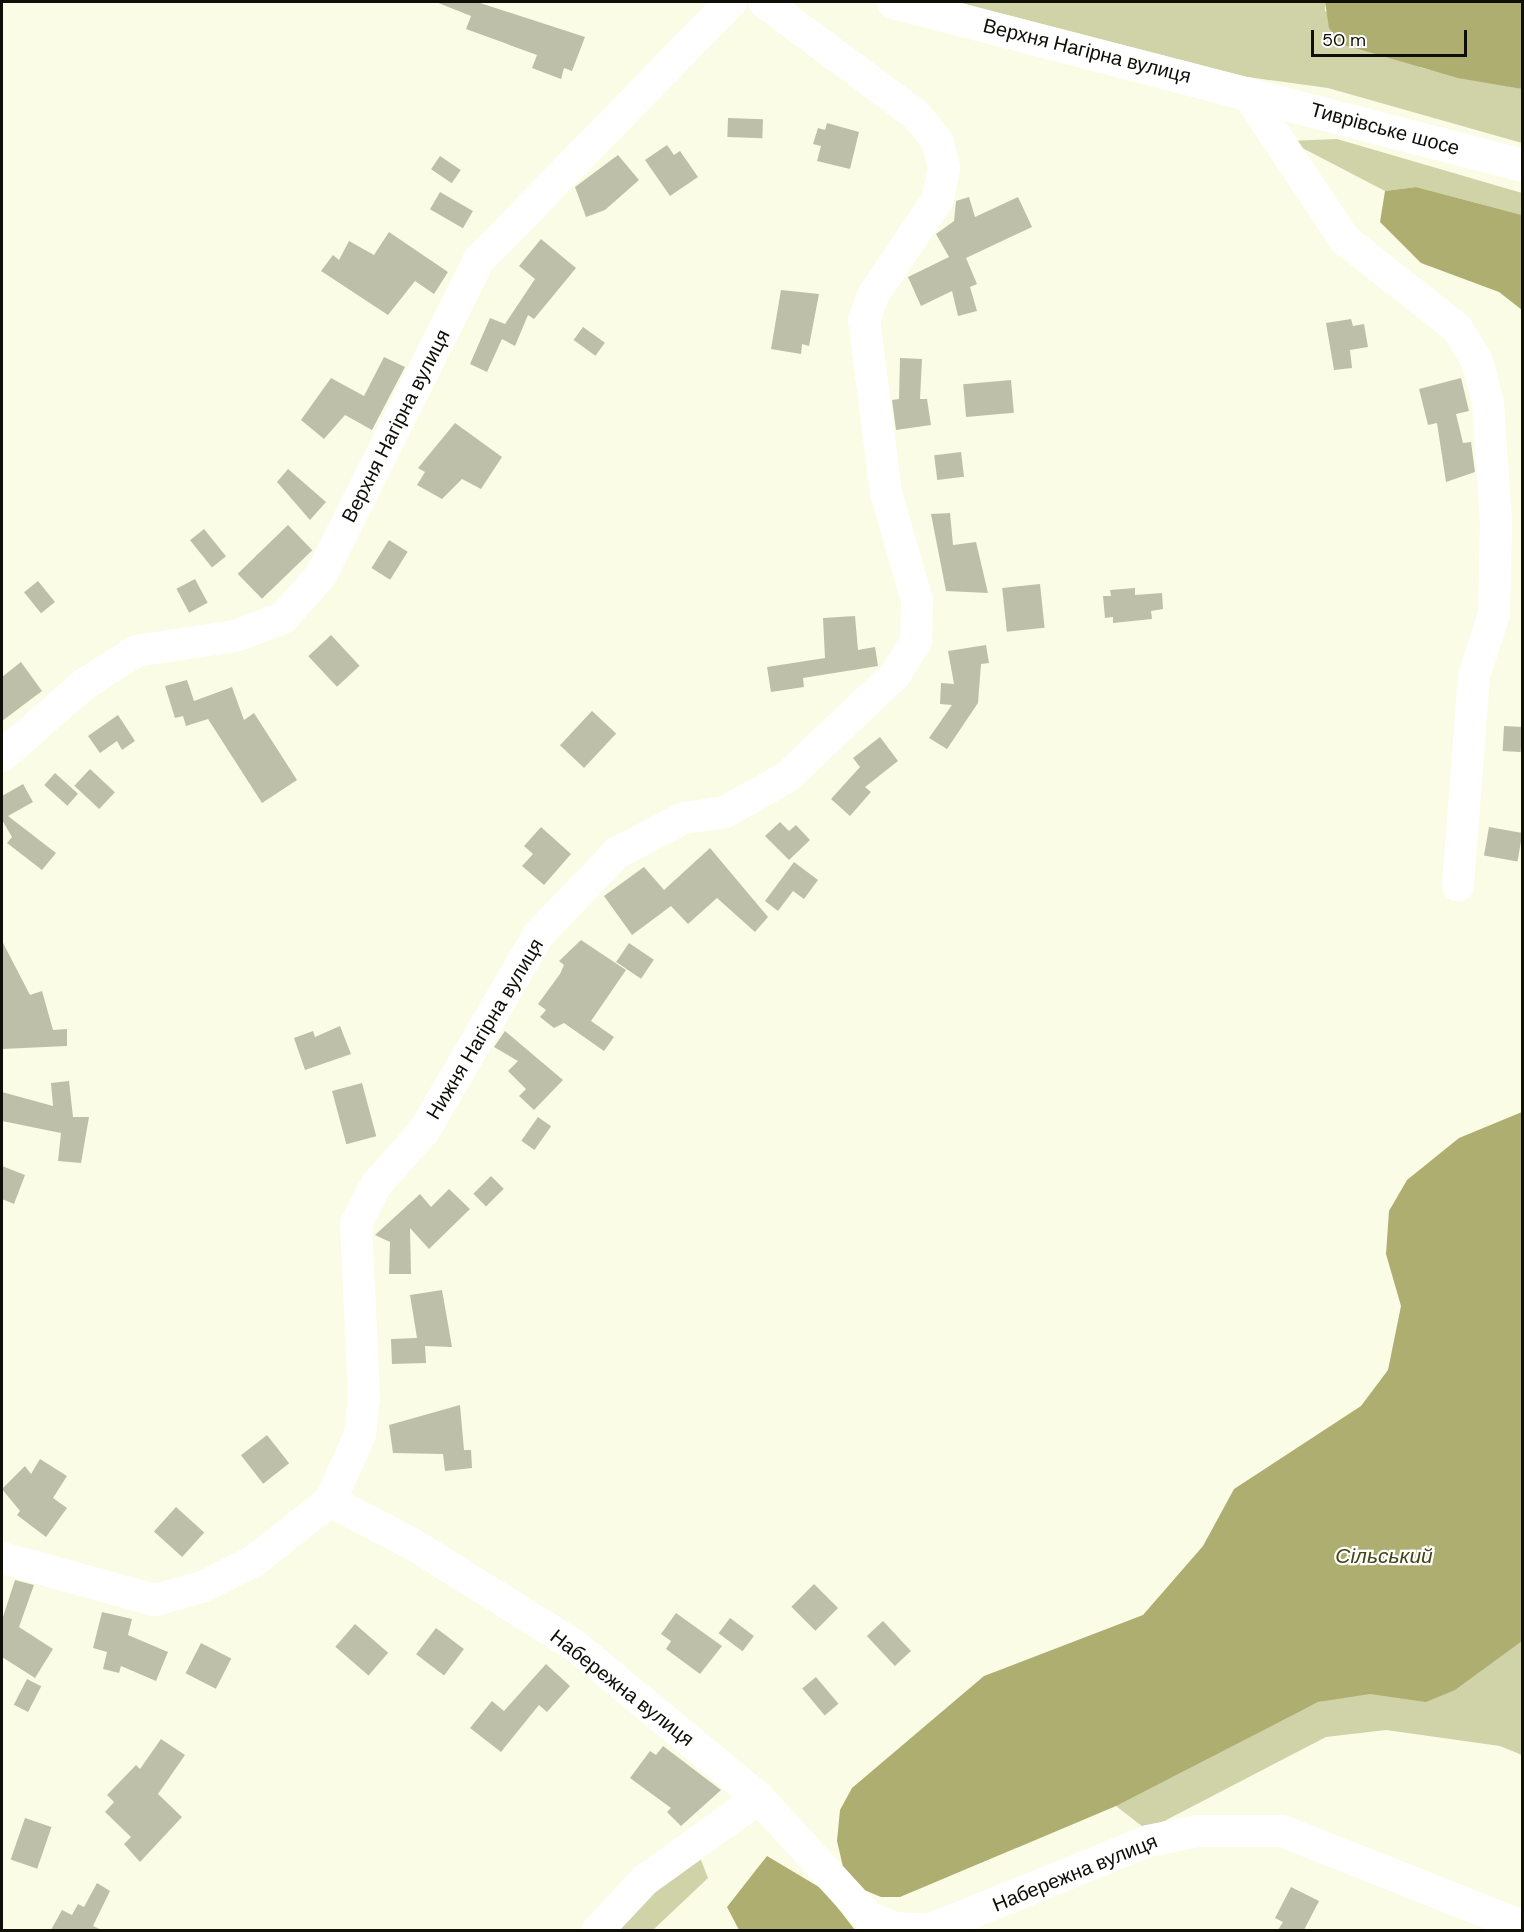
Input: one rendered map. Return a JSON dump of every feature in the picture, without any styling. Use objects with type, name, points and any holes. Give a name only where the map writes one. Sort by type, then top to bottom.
[{"type":"main road","name":"Верхня Нагірна вулиця","points":[[893,2],[1247,93]]},
{"type":"main road","name":"Тиврівське шосе","points":[[1247,93],[1522,165]]},
{"type":"street","name":"Верхня Нагірна вулиця","points":[[2,756],[86,683],[136,651],[235,636],[282,618],[321,575],[480,260],[731,2]]},
{"type":"street","name":"Нижня Нагірна вулиця","points":[[2,1558],[155,1600],[202,1587],[254,1562],[330,1501],[360,1435],[364,1398],[356,1224],[376,1185],[424,1131],[540,934],[618,852],[684,818],[725,812],[787,777],[895,675],[916,642],[917,601],[886,493],[864,320],[873,295],[938,199],[944,168],[938,142],[915,114],[764,2]]},
{"type":"street","points":[[1247,93],[1345,240],[1456,328],[1477,361],[1488,402],[1496,521],[1494,614],[1474,675],[1458,885]]},
{"type":"street","name":"Набережна вулиця","points":[[330,1501],[414,1545],[574,1646],[759,1798],[867,1916],[894,1928],[929,1930],[1148,1840],[1198,1831],[1282,1831],[1522,1926]]},
{"type":"street","points":[[598,1930],[645,1880],[759,1798]]},
{"type":"shaded area","points":[[957,2],[1325,2],[1325,11],[1422,68],[1522,89],[1522,143],[1328,88],[1247,77]]},
{"type":"shaded area","points":[[1337,139],[1522,193],[1522,215],[1416,187],[1385,191],[1289,141]]},
{"type":"shaded area","points":[[1522,1595],[1522,1755],[1500,1746],[1386,1730],[1326,1737],[1147,1830],[1116,1806],[1153,1782],[1318,1702],[1345,1694]]},
{"type":"shaded area","points":[[694,1842],[708,1878],[653,1930],[598,1930]]},
{"type":"water","points":[[1325,2],[1522,2],[1522,89],[1458,78],[1341,44],[1329,28]]},
{"type":"water","points":[[1416,187],[1522,215],[1522,310],[1499,292],[1421,263],[1380,222],[1385,191]]},
{"type":"water","name":"Сільський","points":[[1522,1112],[1522,1641],[1455,1690],[1426,1702],[1370,1694],[1318,1702],[1116,1806],[900,1897],[881,1897],[862,1889],[844,1871],[837,1841],[840,1810],[852,1788],[984,1676],[1143,1615],[1203,1546],[1234,1489],[1361,1406],[1388,1370],[1401,1306],[1386,1254],[1389,1211],[1407,1180],[1459,1138]]},
{"type":"water","points":[[767,1856],[824,1890],[855,1930],[739,1930],[727,1907]]},
{"type":"building","points":[[436,2],[477,2],[585,37],[572,71],[564,68],[561,79],[532,68],[537,55],[466,29],[471,16]]},
{"type":"building","points":[[728,118],[763,119],[762,138],[727,137]]},
{"type":"building","points":[[827,123],[859,132],[850,169],[817,161],[821,146],[813,144],[818,128],[825,130]]},
{"type":"building","points":[[667,145],[674,155],[680,151],[698,177],[670,196],[645,160]]},
{"type":"building","points":[[618,155],[639,180],[605,210],[586,217],[575,187]]},
{"type":"building","points":[[440,156],[461,170],[452,183],[431,169]]},
{"type":"building","points":[[440,192],[473,211],[463,228],[430,209]]},
{"type":"building","points":[[969,197],[975,217],[1018,197],[1032,227],[966,258],[977,284],[970,287],[977,311],[958,316],[952,291],[921,306],[908,277],[949,257],[936,234],[954,221],[956,201]]},
{"type":"building","points":[[389,232],[448,272],[434,294],[415,281],[388,315],[321,271],[333,255],[339,260],[349,241],[374,255]]},
{"type":"building","points":[[541,239],[576,268],[534,319],[528,315],[515,346],[502,339],[487,372],[470,364],[490,318],[505,324],[535,279],[519,266]]},
{"type":"building","points":[[781,290],[819,294],[809,346],[802,344],[801,354],[771,349]]},
{"type":"building","points":[[1351,319],[1353,326],[1364,324],[1368,347],[1350,350],[1352,368],[1334,370],[1326,323]]},
{"type":"building","points":[[583,327],[605,343],[595,356],[574,340]]},
{"type":"building","points":[[384,357],[405,367],[372,430],[345,415],[324,439],[301,420],[331,378],[364,396]]},
{"type":"building","points":[[900,358],[922,359],[920,399],[927,399],[931,425],[896,430],[892,400],[899,399]]},
{"type":"building","points":[[1461,378],[1469,411],[1456,414],[1463,443],[1471,442],[1475,472],[1446,482],[1437,423],[1428,425],[1419,389]]},
{"type":"building","points":[[1011,380],[1014,413],[966,417],[963,384]]},
{"type":"building","points":[[455,423],[502,457],[481,489],[462,479],[442,499],[417,485],[425,472],[418,468]]},
{"type":"building","points":[[961,452],[964,477],[937,480],[934,455]]},
{"type":"building","points":[[288,469],[326,502],[310,520],[277,482]]},
{"type":"building","points":[[950,513],[953,545],[976,542],[988,593],[946,591],[931,514]]},
{"type":"building","points":[[288,525],[312,550],[262,599],[238,574]]},
{"type":"building","points":[[204,529],[226,556],[212,568],[190,540]]},
{"type":"building","points":[[389,540],[408,552],[390,580],[372,568]]},
{"type":"building","points":[[195,579],[208,603],[189,613],[176,589]]},
{"type":"building","points":[[38,581],[55,602],[41,613],[24,592]]},
{"type":"building","points":[[1040,584],[1045,628],[1007,632],[1002,588]]},
{"type":"building","points":[[1135,588],[1135,595],[1162,593],[1163,609],[1151,611],[1152,619],[1113,623],[1113,617],[1105,618],[1103,596],[1111,596],[1110,590]]},
{"type":"building","points":[[855,616],[858,650],[875,647],[878,666],[803,678],[804,687],[771,692],[767,667],[825,658],[823,618]]},
{"type":"building","points":[[331,635],[360,666],[337,687],[308,656]]},
{"type":"building","points":[[986,645],[989,663],[981,664],[978,703],[947,749],[929,738],[952,705],[940,704],[941,683],[954,684],[948,651]]},
{"type":"building","points":[[21,662],[42,691],[2,721],[2,677]]},
{"type":"building","points":[[187,680],[194,701],[232,687],[244,720],[254,713],[297,780],[262,803],[208,719],[186,726],[183,716],[175,718],[165,686]]},
{"type":"building","points":[[592,711],[616,734],[584,768],[560,745]]},
{"type":"building","points":[[118,715],[135,741],[122,750],[117,741],[100,753],[88,736]]},
{"type":"building","points":[[1504,726],[1522,727],[1521,752],[1503,751]]},
{"type":"building","points":[[880,737],[898,761],[865,787],[871,792],[850,816],[831,799],[860,767],[853,758]]},
{"type":"building","points":[[90,769],[115,792],[99,809],[74,786]]},
{"type":"building","points":[[55,773],[78,794],[67,806],[44,785]]},
{"type":"building","points":[[23,784],[33,802],[8,816],[56,853],[42,870],[7,843],[12,837],[2,820],[2,796]]},
{"type":"building","points":[[780,822],[789,831],[796,825],[810,840],[789,860],[765,836]]},
{"type":"building","points":[[541,827],[571,854],[544,885],[522,866],[533,854],[524,846]]},
{"type":"building","points":[[1489,827],[1522,833],[1517,861],[1484,856]]},
{"type":"building","points":[[710,848],[768,917],[755,932],[717,898],[688,924],[671,906],[632,935],[604,896],[644,867],[664,890]]},
{"type":"building","points":[[794,862],[818,880],[804,899],[793,891],[778,911],[765,901]]},
{"type":"building","points":[[581,940],[626,970],[591,1021],[614,1037],[604,1051],[564,1023],[554,1028],[540,1017],[546,1010],[538,1004],[560,974],[564,965],[559,961]]},
{"type":"building","points":[[2,941],[30,995],[42,991],[53,1030],[67,1029],[67,1046],[2,1049]]},
{"type":"building","points":[[629,943],[654,960],[641,979],[616,962]]},
{"type":"building","points":[[340,1026],[351,1054],[305,1070],[294,1038],[313,1031],[315,1037]]},
{"type":"building","points":[[505,1031],[563,1080],[534,1110],[519,1096],[526,1089],[508,1071],[518,1061],[494,1047]]},
{"type":"building","points":[[69,1081],[73,1117],[89,1117],[81,1163],[58,1161],[61,1133],[2,1121],[2,1092],[53,1106],[51,1083]]},
{"type":"building","points":[[362,1083],[376,1136],[346,1144],[332,1091]]},
{"type":"building","points":[[538,1117],[551,1126],[534,1150],[521,1141]]},
{"type":"building","points":[[2,1166],[25,1175],[14,1204],[2,1199]]},
{"type":"building","points":[[491,1176],[504,1189],[486,1206],[473,1194]]},
{"type":"building","points":[[449,1189],[470,1209],[429,1249],[410,1228],[411,1274],[389,1274],[390,1242],[375,1235],[420,1194],[431,1207]]},
{"type":"building","points":[[442,1290],[452,1347],[425,1346],[426,1363],[392,1364],[391,1339],[417,1338],[410,1295]]},
{"type":"building","points":[[460,1405],[464,1450],[471,1450],[472,1468],[445,1471],[443,1454],[393,1453],[389,1425]]},
{"type":"building","points":[[267,1435],[289,1463],[263,1484],[241,1455]]},
{"type":"building","points":[[40,1459],[67,1476],[53,1498],[67,1508],[46,1537],[17,1515],[20,1511],[2,1489],[25,1466],[31,1474]]},
{"type":"building","points":[[176,1507],[204,1532],[182,1557],[154,1532]]},
{"type":"building","points":[[15,1580],[34,1585],[19,1627],[53,1649],[35,1678],[2,1657],[2,1620]]},
{"type":"building","points":[[814,1584],[838,1608],[815,1631],[791,1607]]},
{"type":"building","points":[[102,1612],[132,1619],[128,1635],[168,1652],[156,1681],[121,1666],[119,1673],[103,1669],[107,1652],[93,1648]]},
{"type":"building","points":[[676,1613],[722,1646],[700,1674],[666,1649],[671,1641],[661,1634]]},
{"type":"building","points":[[730,1618],[754,1636],[743,1651],[719,1633]]},
{"type":"building","points":[[883,1621],[911,1651],[895,1666],[867,1636]]},
{"type":"building","points":[[355,1624],[388,1653],[369,1676],[335,1647]]},
{"type":"building","points":[[436,1628],[464,1649],[444,1675],[416,1654]]},
{"type":"building","points":[[201,1643],[231,1658],[216,1689],[186,1673]]},
{"type":"building","points":[[546,1664],[570,1686],[547,1712],[539,1705],[501,1752],[470,1728],[492,1701],[504,1711]]},
{"type":"building","points":[[816,1677],[838,1704],[825,1715],[802,1689]]},
{"type":"building","points":[[27,1679],[41,1686],[28,1712],[14,1705]]},
{"type":"building","points":[[161,1739],[185,1755],[158,1794],[182,1817],[140,1862],[124,1844],[131,1837],[105,1812],[114,1802],[107,1795],[136,1765],[140,1769]]},
{"type":"building","points":[[663,1746],[721,1790],[681,1826],[667,1812],[671,1808],[630,1778],[650,1751],[656,1755]]},
{"type":"building","points":[[25,1818],[51,1827],[37,1869],[11,1860]]},
{"type":"building","points":[[97,1883],[110,1891],[93,1926],[102,1930],[51,1930],[62,1910],[72,1915],[78,1904],[84,1907]]},
{"type":"building","points":[[1291,1887],[1319,1901],[1304,1930],[1278,1930],[1283,1922],[1275,1918]]}]
